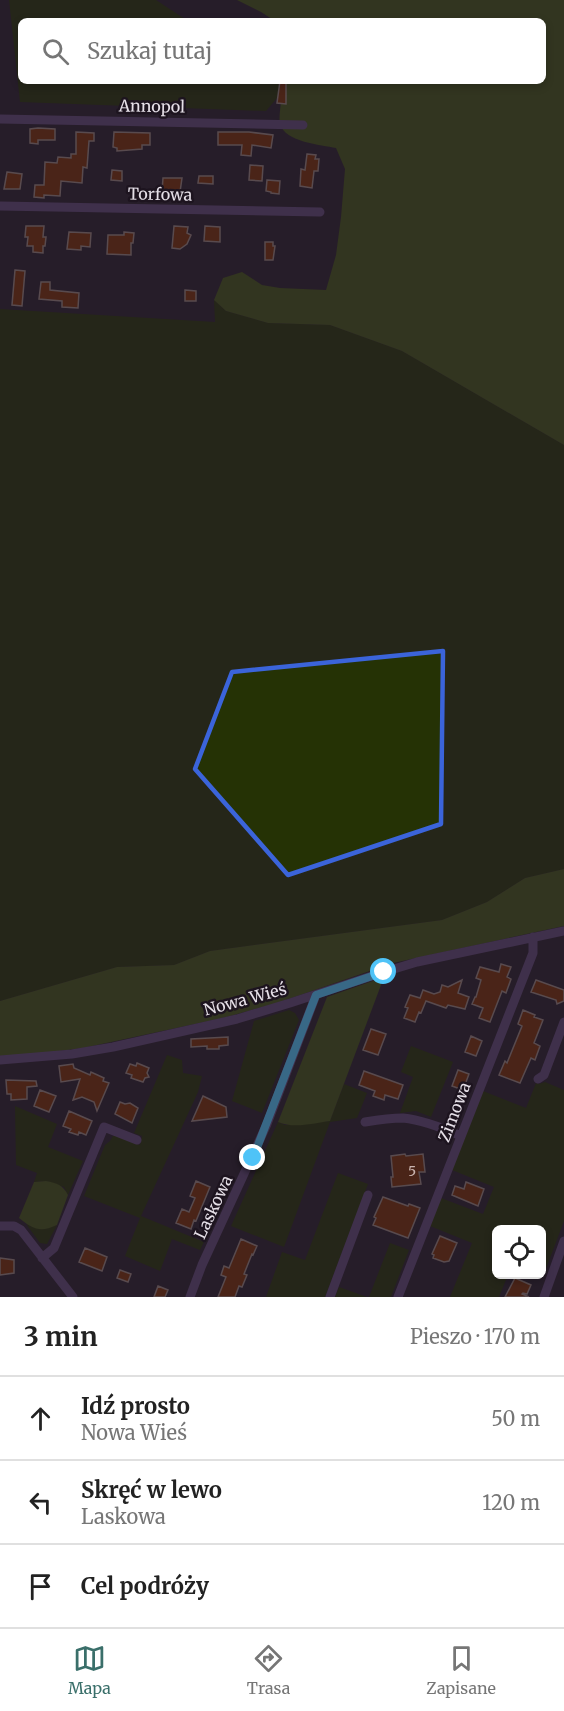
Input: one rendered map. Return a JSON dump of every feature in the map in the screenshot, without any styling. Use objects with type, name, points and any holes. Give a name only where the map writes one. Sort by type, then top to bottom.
[{"type":"street","name":"Annopol","points":[[0,119],[303,125]]},
{"type":"street","name":"Torfowa","points":[[0,206],[320,212]]},
{"type":"street","name":"Nowa Wieś","points":[[0,1060],[72,1054],[113,1047],[237,1019],[426,960],[564,931]]},
{"type":"street","name":"Zimowa","points":[[398,1297],[533,952],[533,937]]},
{"type":"street","name":"Laskowa","points":[[190,1297],[207,1255],[253,1158],[316,995]]},
{"type":"street","points":[[538,1079],[544,1075],[564,1022]]},
{"type":"street","points":[[365,1122],[397,1118],[413,1120],[461,1136]]},
{"type":"street","points":[[42,1258],[54,1248],[104,1127],[137,1140]]},
{"type":"street","points":[[330,1297],[368,1195]]},
{"type":"street","points":[[0,1226],[14,1226],[21,1230],[73,1297]]},
{"type":"street","points":[[544,1297],[564,1241]]},
{"type":"highlighted area","points":[[443,651],[441,824],[288,875],[195,769],[232,672]]},
{"type":"green space","points":[[9,0],[156,0],[183,18],[18,18],[18,83]]},
{"type":"green space","points":[[237,0],[564,0],[564,445],[402,351],[330,325],[268,323],[226,311],[214,300],[223,278],[242,272],[262,285],[326,290],[336,255],[345,169],[336,148],[304,142],[283,130],[280,124],[280,110],[284,84],[546,84],[546,18],[270,18]]},
{"type":"green space","points":[[18,84],[284,84],[283,91],[266,111],[20,102]]},
{"type":"green space","points":[[214,300],[226,311],[268,323],[330,325],[402,351],[564,445],[564,869],[525,878],[487,902],[442,920],[210,951],[174,965],[117,967],[0,1001],[0,309],[215,322]]},
{"type":"green space","points":[[564,869],[564,926],[393,963],[277,1003],[223,1018],[83,1048],[0,1056],[0,1001],[117,967],[174,965],[210,951],[442,920],[487,902],[525,878]]},
{"type":"green space","points":[[384,977],[330,1121],[297,1125],[278,1122],[327,997]]},
{"type":"green space","points":[[289,1010],[295,1013],[299,1020],[262,1113],[232,1101],[254,1021]]},
{"type":"green space","points":[[411,1046],[453,1062],[431,1117],[416,1111],[400,1113],[413,1077],[401,1072]]},
{"type":"green space","points":[[167,1055],[182,1060],[183,1073],[202,1076],[198,1092],[141,1216],[204,1242],[200,1250],[172,1239],[160,1271],[125,1256],[140,1218],[84,1196],[105,1145],[113,1136],[140,1145],[142,1136],[134,1133]]},
{"type":"green space","points":[[545,1082],[564,1090],[564,1221],[546,1269],[546,1225],[492,1225],[492,1279],[506,1279],[499,1297],[450,1297],[472,1243],[430,1226],[441,1198],[483,1214],[494,1187],[452,1170],[483,1091],[526,1108],[536,1083]]},
{"type":"green space","points":[[344,1084],[367,1093],[357,1118],[330,1122],[284,1247],[231,1226],[278,1122],[285,1125],[330,1121]]},
{"type":"green space","points":[[15,1106],[57,1124],[48,1147],[83,1161],[68,1195],[64,1187],[46,1181],[34,1182],[37,1173],[16,1165]]},
{"type":"green space","points":[[338,1173],[368,1184],[325,1297],[266,1297],[282,1252],[305,1260]]},
{"type":"green space","points":[[46,1181],[59,1185],[68,1195],[57,1225],[37,1229],[19,1218],[34,1182]]},
{"type":"green space","points":[[26,1224],[42,1229],[57,1225],[47,1244],[40,1243]]},
{"type":"green space","points":[[390,1243],[409,1250],[391,1297],[369,1297]]},
{"type":"green space","points":[[339,1287],[367,1297],[335,1297]]},
{"type":"building","points":[[280,84],[286,84],[286,104],[277,103]]},
{"type":"building","points":[[30,129],[55,129],[55,140],[38,140],[38,144],[30,143]]},
{"type":"building","points":[[76,132],[94,133],[94,141],[89,141],[87,168],[83,167],[82,183],[61,181],[60,196],[34,197],[35,185],[44,185],[45,162],[57,163],[58,157],[71,158],[71,154],[76,154]]},
{"type":"building","points":[[114,132],[150,133],[150,145],[142,145],[142,149],[117,151],[117,148],[113,147]]},
{"type":"building","points":[[218,132],[273,135],[271,148],[252,145],[251,156],[241,155],[242,145],[218,145]]},
{"type":"building","points":[[307,154],[316,155],[315,159],[319,159],[318,171],[314,171],[312,188],[300,186],[301,169],[305,170]]},
{"type":"building","points":[[250,165],[263,166],[262,181],[249,180]]},
{"type":"building","points":[[112,170],[122,171],[122,181],[111,180]]},
{"type":"building","points":[[7,172],[22,174],[20,189],[4,189]]},
{"type":"building","points":[[199,176],[213,176],[213,184],[198,183]]},
{"type":"building","points":[[163,178],[182,178],[180,192],[162,191]]},
{"type":"building","points":[[267,180],[280,181],[279,194],[266,191]]},
{"type":"building","points":[[26,226],[44,226],[43,237],[46,237],[43,253],[33,252],[33,246],[27,246]]},
{"type":"building","points":[[174,226],[188,227],[187,233],[191,235],[187,244],[180,249],[172,248]]},
{"type":"building","points":[[205,226],[220,227],[220,242],[204,241]]},
{"type":"building","points":[[69,232],[91,233],[90,247],[81,246],[81,250],[67,249]]},
{"type":"building","points":[[124,232],[134,233],[131,255],[107,254],[108,235],[124,235]]},
{"type":"building","points":[[265,242],[273,242],[275,246],[273,260],[265,260]]},
{"type":"building","points":[[15,270],[25,271],[22,306],[12,305]]},
{"type":"building","points":[[41,282],[50,282],[50,290],[79,293],[78,308],[62,307],[62,301],[39,299]]},
{"type":"building","points":[[185,290],[196,291],[196,301],[185,301]]},
{"type":"building","points":[[501,964],[511,967],[507,977],[511,979],[506,993],[502,991],[490,1022],[479,1018],[483,1008],[472,1004],[481,980],[476,978],[480,967],[499,972]]},
{"type":"building","points":[[462,980],[458,993],[469,997],[465,1009],[448,1005],[446,1008],[426,1001],[415,1022],[404,1018],[408,1008],[405,1007],[410,995],[420,998],[423,990],[434,994],[440,992],[442,985],[448,987]]},
{"type":"building","points":[[536,980],[564,990],[564,1001],[557,1004],[556,1000],[531,992]]},
{"type":"building","points":[[523,1010],[543,1020],[534,1043],[540,1046],[535,1060],[531,1058],[520,1083],[499,1075],[505,1061],[507,1063],[522,1026],[518,1024]]},
{"type":"building","points":[[371,1029],[386,1034],[378,1055],[363,1050]]},
{"type":"building","points":[[471,1036],[482,1041],[476,1056],[465,1052]]},
{"type":"building","points":[[228,1037],[228,1045],[219,1046],[219,1049],[207,1049],[207,1046],[191,1047],[191,1039]]},
{"type":"building","points":[[137,1063],[149,1068],[147,1073],[149,1077],[143,1082],[131,1078],[132,1075],[126,1073],[130,1064],[136,1066]]},
{"type":"building","points":[[73,1064],[74,1068],[90,1075],[91,1072],[109,1083],[97,1111],[94,1102],[82,1097],[73,1100],[80,1079],[61,1082],[59,1066]]},
{"type":"building","points":[[458,1070],[469,1074],[463,1090],[452,1086]]},
{"type":"building","points":[[364,1071],[403,1085],[398,1099],[385,1095],[384,1100],[373,1096],[375,1091],[359,1085]]},
{"type":"building","points":[[6,1080],[36,1081],[37,1086],[27,1087],[27,1099],[11,1100],[11,1094],[7,1094]]},
{"type":"building","points":[[40,1090],[56,1096],[49,1112],[34,1106]]},
{"type":"building","points":[[203,1096],[226,1107],[227,1117],[192,1121]]},
{"type":"building","points":[[120,1102],[130,1103],[138,1108],[132,1123],[115,1114]]},
{"type":"building","points":[[69,1111],[92,1121],[86,1135],[69,1132],[71,1129],[63,1126]]},
{"type":"building","points":[[405,1154],[406,1156],[423,1154],[425,1172],[419,1172],[421,1184],[392,1187],[391,1156]]},
{"type":"building","points":[[196,1181],[210,1187],[191,1229],[176,1223],[182,1209],[189,1212],[195,1198],[190,1196]]},
{"type":"building","points":[[466,1182],[484,1189],[478,1206],[452,1195],[455,1186],[464,1189]]},
{"type":"building","points":[[383,1197],[420,1208],[408,1238],[373,1225]]},
{"type":"building","points":[[440,1236],[457,1243],[449,1261],[444,1262],[433,1258],[432,1254]]},
{"type":"building","points":[[241,1239],[257,1246],[244,1274],[247,1275],[235,1297],[218,1297],[226,1277],[221,1275],[224,1266],[229,1268]]},
{"type":"building","points":[[85,1248],[107,1257],[102,1271],[79,1262]]},
{"type":"building","points":[[0,1258],[14,1260],[14,1273],[0,1275]]},
{"type":"building","points":[[120,1270],[131,1274],[128,1282],[117,1278]]},
{"type":"building","points":[[514,1279],[531,1285],[527,1294],[522,1294],[529,1297],[505,1297]]},
{"type":"building","points":[[158,1286],[168,1290],[165,1297],[154,1297]]},
{"type":"route","points":[[253,1158],[316,995],[384,972]]}]
